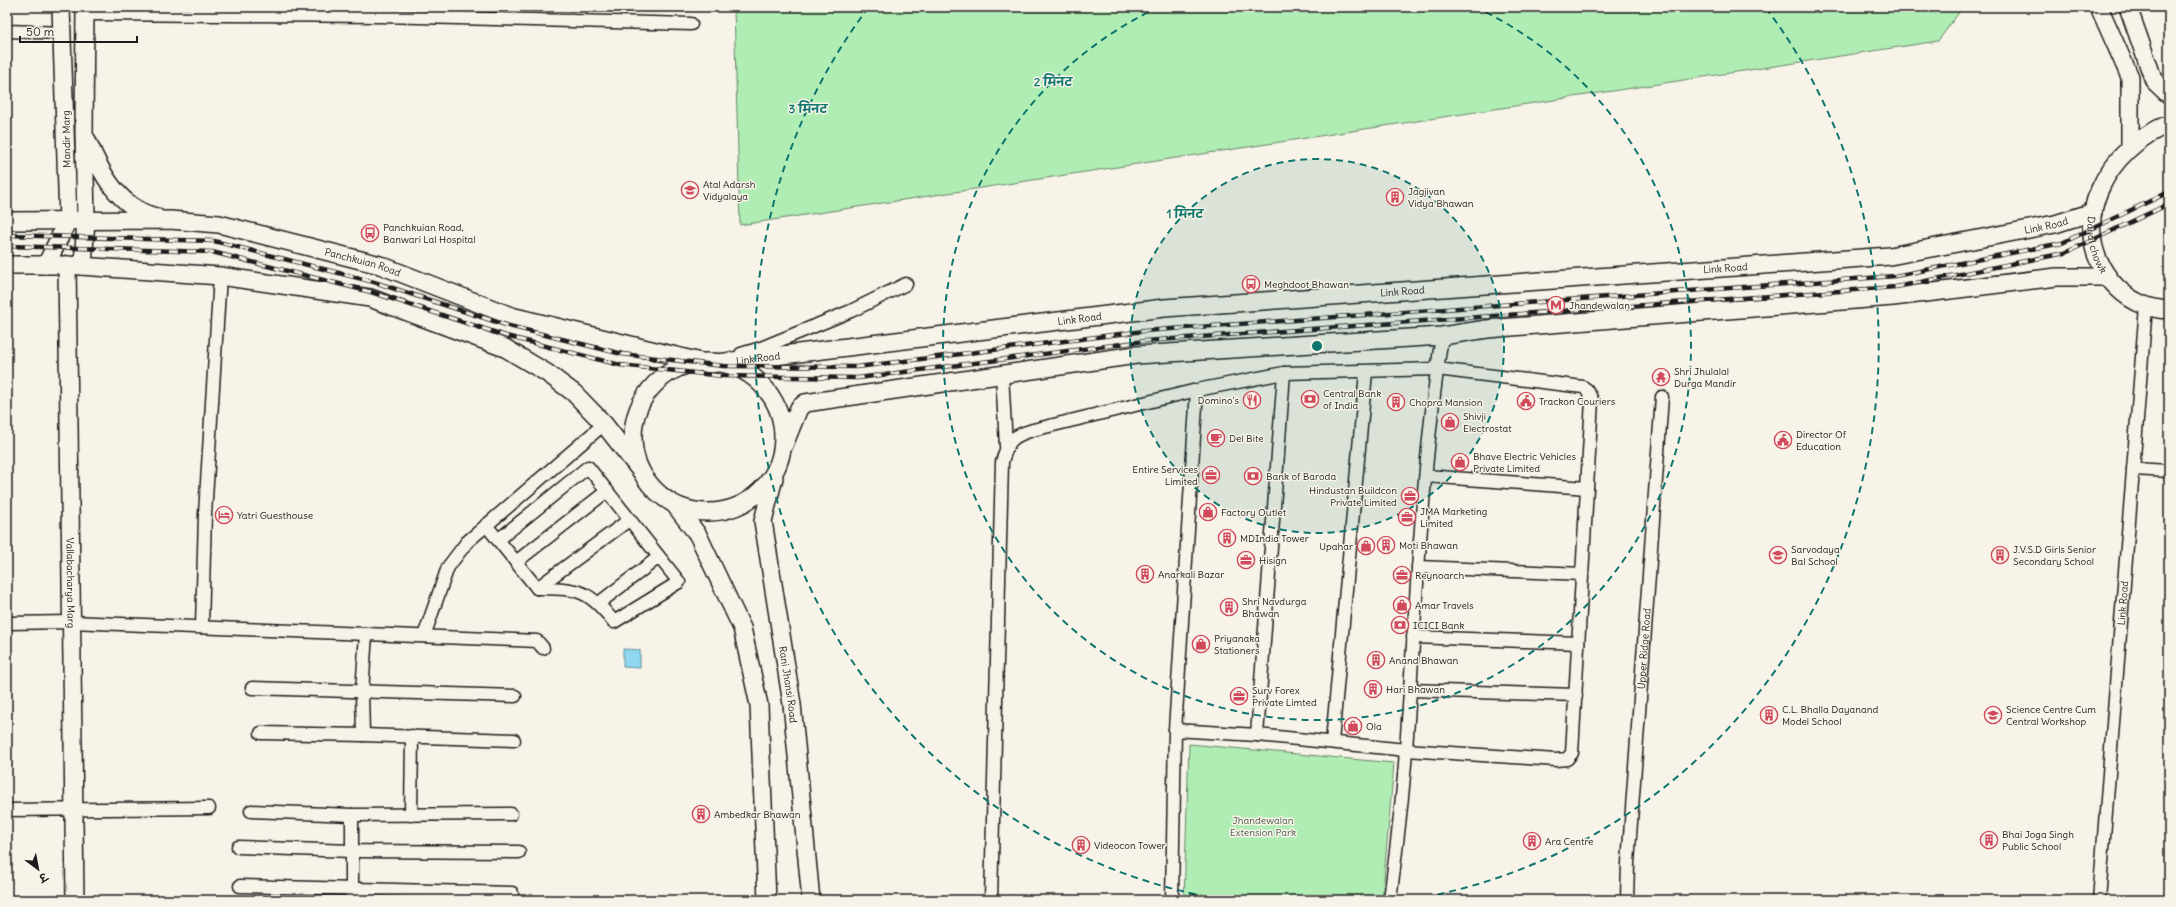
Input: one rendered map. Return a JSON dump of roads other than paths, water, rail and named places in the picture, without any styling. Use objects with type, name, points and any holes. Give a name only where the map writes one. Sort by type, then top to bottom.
[{"type":"main road","name":"Mandir Marg","points":[[46,265],[68,220],[61,7]]},
{"type":"main road","points":[[2099,7],[2130,77],[2130,147]]},
{"type":"main road","points":[[2128,7],[2154,80],[2169,94]]},
{"type":"main road","name":"Mandir Marg","points":[[75,266],[86,220],[84,132],[85,11]]},
{"type":"main road","name":"Dayal chowk","points":[[2169,124],[2150,133],[2130,147],[2107,177],[2093,212],[2091,229],[2093,246],[2099,263],[2108,277],[2125,295],[2146,306],[2169,310]]},
{"type":"main road","points":[[84,132],[100,169],[109,184],[121,198],[152,216],[170,220]]},
{"type":"main road","name":"Link Road","points":[[709,364],[1164,308],[1890,256],[2055,224],[2093,212]]},
{"type":"main road","name":"Panchkuian Road","points":[[7,221],[170,220],[219,224],[380,265],[511,316],[709,364]]},
{"type":"main road","points":[[7,265],[75,266],[220,276],[370,298],[505,348],[547,373],[574,393],[604,424],[654,490],[675,505],[691,511],[707,513],[724,511],[740,506],[754,497],[766,486],[776,472]]},
{"type":"main road","name":"Vallabacharya Marg","points":[[75,266],[72,622],[75,900]]},
{"type":"main road","points":[[784,445],[799,408],[805,403],[1136,355],[1442,336],[1487,329],[1893,297],[2057,277],[2108,277]]},
{"type":"main road","points":[[640,470],[634,452],[633,434],[636,416],[643,398],[655,384],[670,372],[687,364],[709,364],[738,367],[752,375],[774,398],[784,429],[784,445]]},
{"type":"main road","name":"Rani Jhansi Road","points":[[784,445],[763,521],[792,704],[811,900]]},
{"type":"main road","points":[[675,505],[698,535],[742,628],[759,705],[767,900]]},
{"type":"street","points":[[85,11],[380,16],[691,24]]},
{"type":"street","points":[[7,31],[63,33]]},
{"type":"street","points":[[202,627],[205,514],[220,276]]},
{"type":"street","points":[[709,364],[761,348],[864,305],[906,284]]},
{"type":"street","name":"Link Road","points":[[2099,900],[2146,306]]},
{"type":"street","points":[[1390,900],[1406,750],[1409,690],[1426,476],[1437,369],[1442,336]]},
{"type":"street","points":[[1006,446],[1019,434],[1033,430],[1197,390],[1284,372],[1366,372],[1437,369],[1583,387],[1587,390],[1592,400],[1572,753],[1567,759],[1556,760],[1406,750],[1257,735],[1175,730]]},
{"type":"street","points":[[1257,735],[1284,372]]},
{"type":"street","points":[[1332,742],[1366,372]]},
{"type":"street","points":[[991,900],[1001,472],[1006,446],[1002,374]]},
{"type":"street","points":[[1172,900],[1175,730],[1197,390]]},
{"type":"street","name":"Upper Ridge Road","points":[[1627,900],[1662,396]]},
{"type":"street","points":[[424,636],[448,567],[467,542],[604,424]]},
{"type":"street","points":[[498,540],[588,467],[678,582],[614,622],[599,603],[578,591],[567,588],[537,588]]},
{"type":"street","points":[[2133,469],[2169,471]]},
{"type":"street","points":[[1426,476],[1587,488]]},
{"type":"street","points":[[516,562],[607,491]]},
{"type":"street","points":[[537,588],[629,520]]},
{"type":"street","points":[[486,525],[537,588]]},
{"type":"street","points":[[599,603],[659,558]]},
{"type":"street","points":[[1418,568],[1582,574]]},
{"type":"street","points":[[7,623],[72,622],[537,641],[543,648]]},
{"type":"street","points":[[363,735],[362,692],[366,634]]},
{"type":"street","points":[[1413,637],[1578,643]]},
{"type":"street","points":[[252,688],[515,696]]},
{"type":"street","points":[[1409,690],[1576,695]]},
{"type":"street","points":[[261,733],[514,740]]},
{"type":"street","points":[[411,814],[412,736]]},
{"type":"street","points":[[7,810],[208,808]]},
{"type":"street","points":[[251,810],[352,815],[511,814]]},
{"type":"street","points":[[352,815],[352,894]]},
{"type":"street","points":[[238,847],[352,851],[519,852]]},
{"type":"street","points":[[240,886],[352,894],[512,893]]},
{"type":"water","points":[[623,649],[640,650],[640,668],[623,667]]},
{"type":"railway","points":[[7,235],[214,241],[374,282],[509,326],[622,354],[723,366],[857,367],[1144,331],[1895,276],[2062,243],[2169,192]]},
{"type":"railway","points":[[7,246],[212,252],[371,292],[506,336],[620,365],[723,376],[858,378],[1145,341],[1896,287],[2065,253],[2169,204]]},
{"type":"place","name":"Atal Adarsh Vidyalaya","points":[[690,190]]},
{"type":"place","name":"Jagjivan Vidya Bhawan","points":[[1395,197]]},
{"type":"place","name":"Panchkuian Road, Banwari Lal Hospital","points":[[370,233]]},
{"type":"place","name":"Meghdoot Bhawan","points":[[1251,284]]},
{"type":"place","name":"Jhandewalan","points":[[1556,305]]},
{"type":"place","name":"Shri Jhulalal Durga Mandir","points":[[1661,377]]},
{"type":"place","name":"Central Bank of India","points":[[1310,399]]},
{"type":"place","name":"Domino's","points":[[1252,400]]},
{"type":"place","name":"Trackon Couriers","points":[[1526,401]]},
{"type":"place","name":"Chopra Mansion","points":[[1396,402]]},
{"type":"place","name":"Shivji Electrostat","points":[[1450,422]]},
{"type":"place","name":"Del Bite","points":[[1216,438]]},
{"type":"place","name":"Director Of Education","points":[[1783,440]]},
{"type":"place","name":"Bhave Electric Vehicles Private Limited","points":[[1460,462]]},
{"type":"place","name":"Entire Services Limited","points":[[1211,475]]},
{"type":"place","name":"Bank of Baroda","points":[[1253,476]]},
{"type":"place","name":"Hindustan Buildcon Private Limited","points":[[1410,496]]},
{"type":"place","name":"Factory Outlet","points":[[1208,512]]},
{"type":"place","name":"Yatri Guesthouse","points":[[224,515]]},
{"type":"place","name":"JMA Marketing Limited","points":[[1407,517]]},
{"type":"place","name":"MDIndia Tower","points":[[1227,538]]},
{"type":"place","name":"Moti Bhawan","points":[[1386,545]]},
{"type":"place","name":"Upahar","points":[[1366,546]]},
{"type":"place","name":"Sarvodaya Bal School","points":[[1778,555]]},
{"type":"place","name":"J.V.S.D Girls Senior Secondary School","points":[[2000,555]]},
{"type":"place","name":"Hisign","points":[[1246,560]]},
{"type":"place","name":"Anarkali Bazar","points":[[1145,574]]},
{"type":"place","name":"Reynoarch","points":[[1402,575]]},
{"type":"place","name":"Amar Travels","points":[[1402,605]]},
{"type":"place","name":"Shri Navdurga Bhawan","points":[[1229,607]]},
{"type":"place","name":"ICICI Bank","points":[[1400,625]]},
{"type":"place","name":"Priyanaka Stationers","points":[[1201,644]]},
{"type":"place","name":"Anand Bhawan","points":[[1376,660]]},
{"type":"place","name":"Hari Bhawan","points":[[1373,689]]},
{"type":"place","name":"Surv Forex Private Limted","points":[[1239,696]]},
{"type":"place","name":"C.L. Bhalla Dayanand Model School","points":[[1769,715]]},
{"type":"place","name":"Science Centre Cum Central Workshop","points":[[1993,715]]},
{"type":"place","name":"Ola","points":[[1353,726]]},
{"type":"place","name":"Ambedkar Bhawan","points":[[701,814]]},
{"type":"place","name":"Bhai Joga Singh Public School","points":[[1989,840]]},
{"type":"place","name":"Ara Centre","points":[[1532,841]]},
{"type":"place","name":"Videocon Tower","points":[[1081,845]]},
{"type":"park label","name":"Jhandewalan Extension Park","points":[[1263,826]]}]
